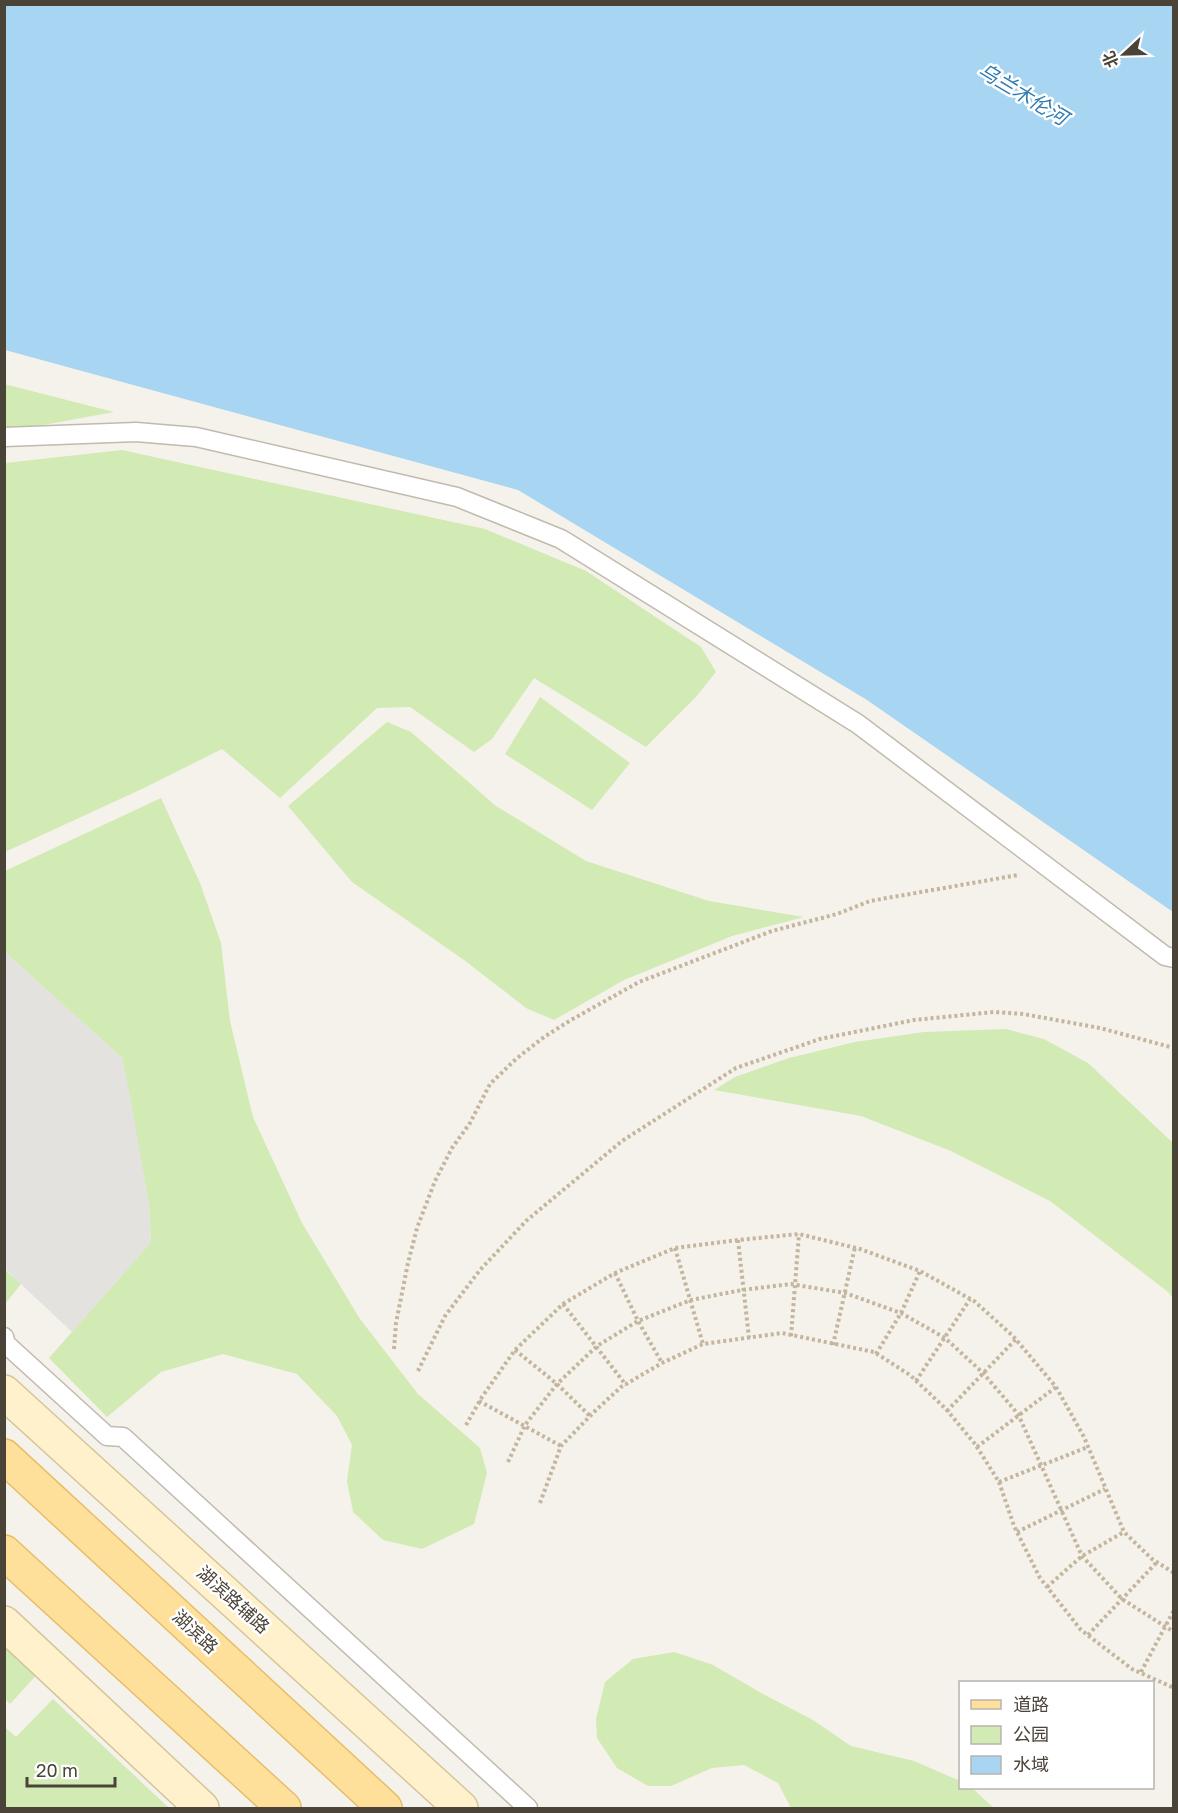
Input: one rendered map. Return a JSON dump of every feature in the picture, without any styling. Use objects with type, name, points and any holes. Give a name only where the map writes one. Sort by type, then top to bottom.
[{"type":"main road","name":"湖滨路","points":[[4,1456],[385,1809]]},
{"type":"main road","points":[[4,1552],[284,1809]]},
{"type":"street","name":"湖滨路辅路","points":[[4,1392],[461,1809]]},
{"type":"street","points":[[4,1623],[202,1809]]},
{"type":"lane","points":[[4,437],[136,432],[196,437],[457,497],[561,539],[858,724],[1165,956],[1173,958]]},
{"type":"lane","points":[[4,1337],[6,1344],[107,1436],[123,1437],[528,1809]]},
{"type":"path","points":[[394,1349],[396,1323],[411,1252],[417,1228],[435,1180],[452,1148],[470,1123],[490,1084],[544,1037],[639,982],[772,931],[837,914],[870,901],[1052,871]]},
{"type":"path","points":[[418,1371],[445,1317],[480,1270],[526,1221],[622,1141],[736,1068],[820,1038],[914,1020],[994,1012],[1023,1014],[1100,1028],[1173,1048]]},
{"type":"path","points":[[791,1336],[799,1234]]},
{"type":"path","points":[[466,1425],[479,1401],[515,1350],[562,1304],[615,1273],[675,1248],[799,1234],[855,1247],[920,1271],[970,1299],[1016,1339],[1056,1387],[1088,1447],[1124,1532],[1157,1562],[1173,1573]]},
{"type":"path","points":[[738,1240],[749,1338]]},
{"type":"path","points":[[833,1345],[855,1247]]},
{"type":"path","points":[[675,1248],[703,1344]]},
{"type":"path","points":[[876,1354],[901,1313],[920,1271]]},
{"type":"path","points":[[615,1273],[662,1364]]},
{"type":"path","points":[[508,1462],[525,1425],[556,1384],[597,1346],[638,1321],[691,1300],[742,1290],[796,1285],[845,1293],[901,1313],[945,1338],[983,1373],[1018,1414],[1082,1556],[1122,1599],[1173,1632]]},
{"type":"path","points":[[916,1381],[970,1299]]},
{"type":"path","points":[[562,1304],[626,1385]]},
{"type":"path","points":[[540,1503],[561,1446],[590,1416],[626,1385],[703,1344],[782,1333],[876,1354],[910,1375],[947,1411],[977,1447],[999,1482],[1017,1532],[1040,1578],[1081,1630],[1132,1668],[1173,1688]]},
{"type":"path","points":[[947,1411],[1016,1339]]},
{"type":"path","points":[[515,1350],[590,1416]]},
{"type":"path","points":[[977,1447],[1056,1387]]},
{"type":"path","points":[[479,1401],[561,1446]]},
{"type":"path","points":[[999,1482],[1088,1447]]},
{"type":"path","points":[[1017,1532],[1105,1489]]},
{"type":"path","points":[[1047,1587],[1082,1556],[1124,1532]]},
{"type":"path","points":[[1088,1635],[1157,1562]]},
{"type":"path","points":[[1141,1672],[1173,1610]]},
{"type":"green space","points":[[4,384],[114,412],[5,432]]},
{"type":"green space","points":[[122,450],[485,529],[586,571],[701,647],[716,672],[695,698],[646,747],[534,678],[492,739],[474,752],[410,707],[377,708],[280,798],[222,749],[5,852],[5,463]]},
{"type":"green space","points":[[540,697],[630,763],[592,810],[505,754]]},
{"type":"green space","points":[[387,722],[411,732],[496,806],[586,861],[709,901],[804,917],[732,936],[624,980],[554,1020],[526,1008],[464,960],[352,882],[288,806]]},
{"type":"green space","points":[[161,798],[200,883],[221,943],[230,1021],[253,1117],[302,1223],[360,1319],[418,1394],[480,1448],[487,1473],[474,1524],[422,1549],[383,1540],[353,1512],[347,1481],[352,1445],[337,1416],[297,1374],[223,1354],[161,1372],[107,1417],[49,1358],[151,1242],[149,1205],[122,1058],[5,952],[5,871]]},
{"type":"green space","points":[[1006,1029],[1044,1039],[1088,1063],[1173,1143],[1173,1298],[1050,1201],[951,1151],[861,1116],[714,1090],[735,1077],[789,1058],[855,1042],[924,1032]]},
{"type":"green space","points":[[4,1269],[21,1284],[5,1304],[4,1304]]},
{"type":"green space","points":[[5,1643],[43,1668],[10,1704],[5,1699]]},
{"type":"green space","points":[[674,1652],[713,1665],[813,1720],[851,1746],[914,1761],[959,1781],[959,1789],[973,1789],[994,1808],[791,1808],[778,1783],[744,1765],[712,1768],[671,1786],[648,1786],[617,1768],[597,1738],[596,1719],[605,1682],[633,1659]]},
{"type":"green space","points":[[53,1699],[169,1808],[5,1808],[5,1727],[16,1737]]},
{"type":"shaded area","points":[[5,952],[122,1058],[130,1095],[149,1205],[151,1242],[72,1332],[5,1269]]},
{"type":"water","name":"乌兰木伦河","points":[[4,5],[1173,5],[1173,912],[867,700],[518,490],[5,350]]}]
